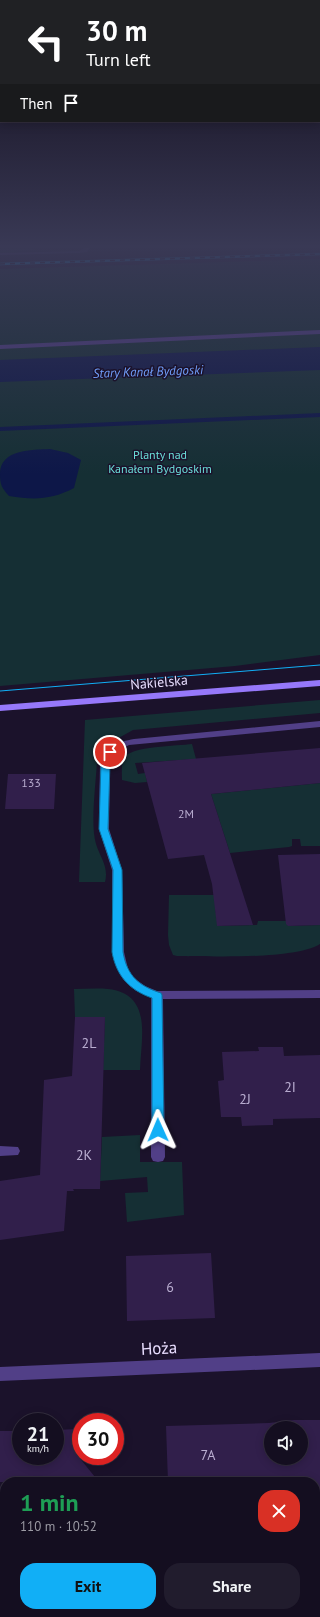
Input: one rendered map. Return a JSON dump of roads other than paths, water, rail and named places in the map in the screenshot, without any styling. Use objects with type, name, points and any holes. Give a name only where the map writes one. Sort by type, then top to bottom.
[{"type":"main road","name":"Nakielska","points":[[0,708],[320,683]]},
{"type":"street","points":[[0,347],[320,332]]},
{"type":"street","points":[[320,724],[140,741],[123,744],[110,752],[105,762],[104,829],[117,870],[118,952],[120,966],[132,983],[144,991],[157,995],[320,994]]},
{"type":"street","points":[[157,995],[158,1157]]},
{"type":"street","name":"Hoża","points":[[0,1374],[320,1360]]},
{"type":"water","name":"Stary Kanał Bydgoski","points":[[320,347],[320,370],[0,382],[0,360]]},
{"type":"water","points":[[50,449],[68,453],[81,460],[74,488],[58,495],[42,498],[9,496],[0,481],[1,466],[5,460],[18,452]]},
{"type":"waterway","points":[[0,429],[320,415]]},
{"type":"tram line","points":[[0,691],[320,665]]},
{"type":"park label","name":"Planty nad Kanałem Bydgoskim","points":[[160,462]]}]
